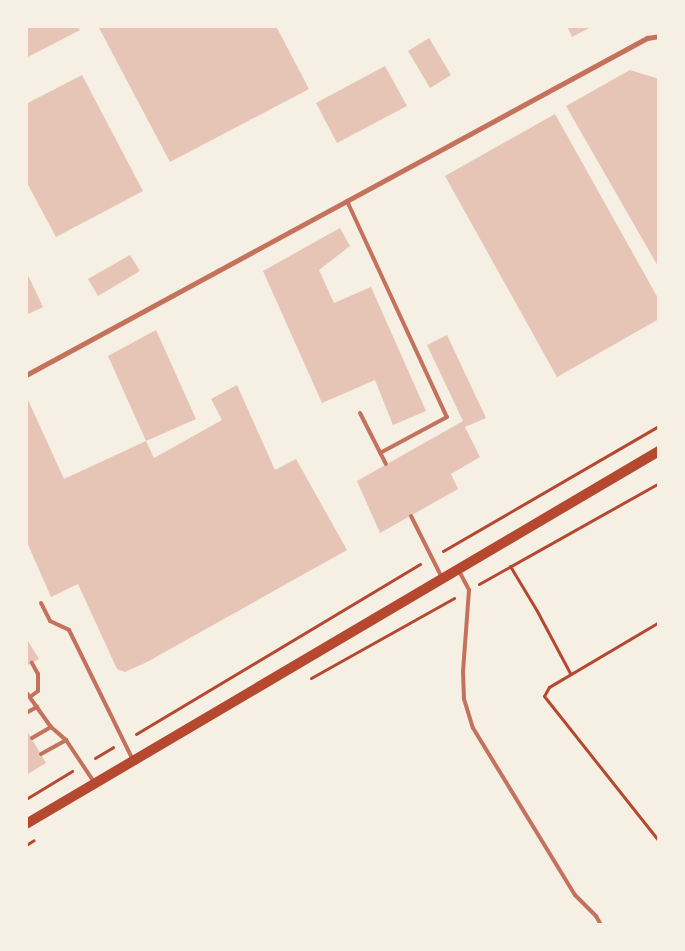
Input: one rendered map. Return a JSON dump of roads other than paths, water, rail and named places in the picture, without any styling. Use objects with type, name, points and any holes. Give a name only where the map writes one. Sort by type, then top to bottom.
[{"type":"main road","points":[[26,824],[94,782],[659,451]]},
{"type":"street","points":[[26,375],[647,38],[659,36]]},
{"type":"lane","points":[[347,201],[447,417],[380,453]]},
{"type":"lane","points":[[360,412],[386,464]]},
{"type":"lane","points":[[411,516],[442,578]]},
{"type":"lane","points":[[458,569],[469,590],[463,671],[464,698],[472,728],[575,895],[596,916],[601,925]]},
{"type":"lane","points":[[41,603],[50,621],[69,630],[133,760]]},
{"type":"lane","points":[[30,697],[38,691],[38,674],[32,663]]},
{"type":"lane","points":[[26,692],[51,727],[66,740],[94,782]]},
{"type":"lane","points":[[26,713],[37,707]]},
{"type":"lane","points":[[32,738],[51,727]]},
{"type":"lane","points":[[41,754],[66,740]]}]
